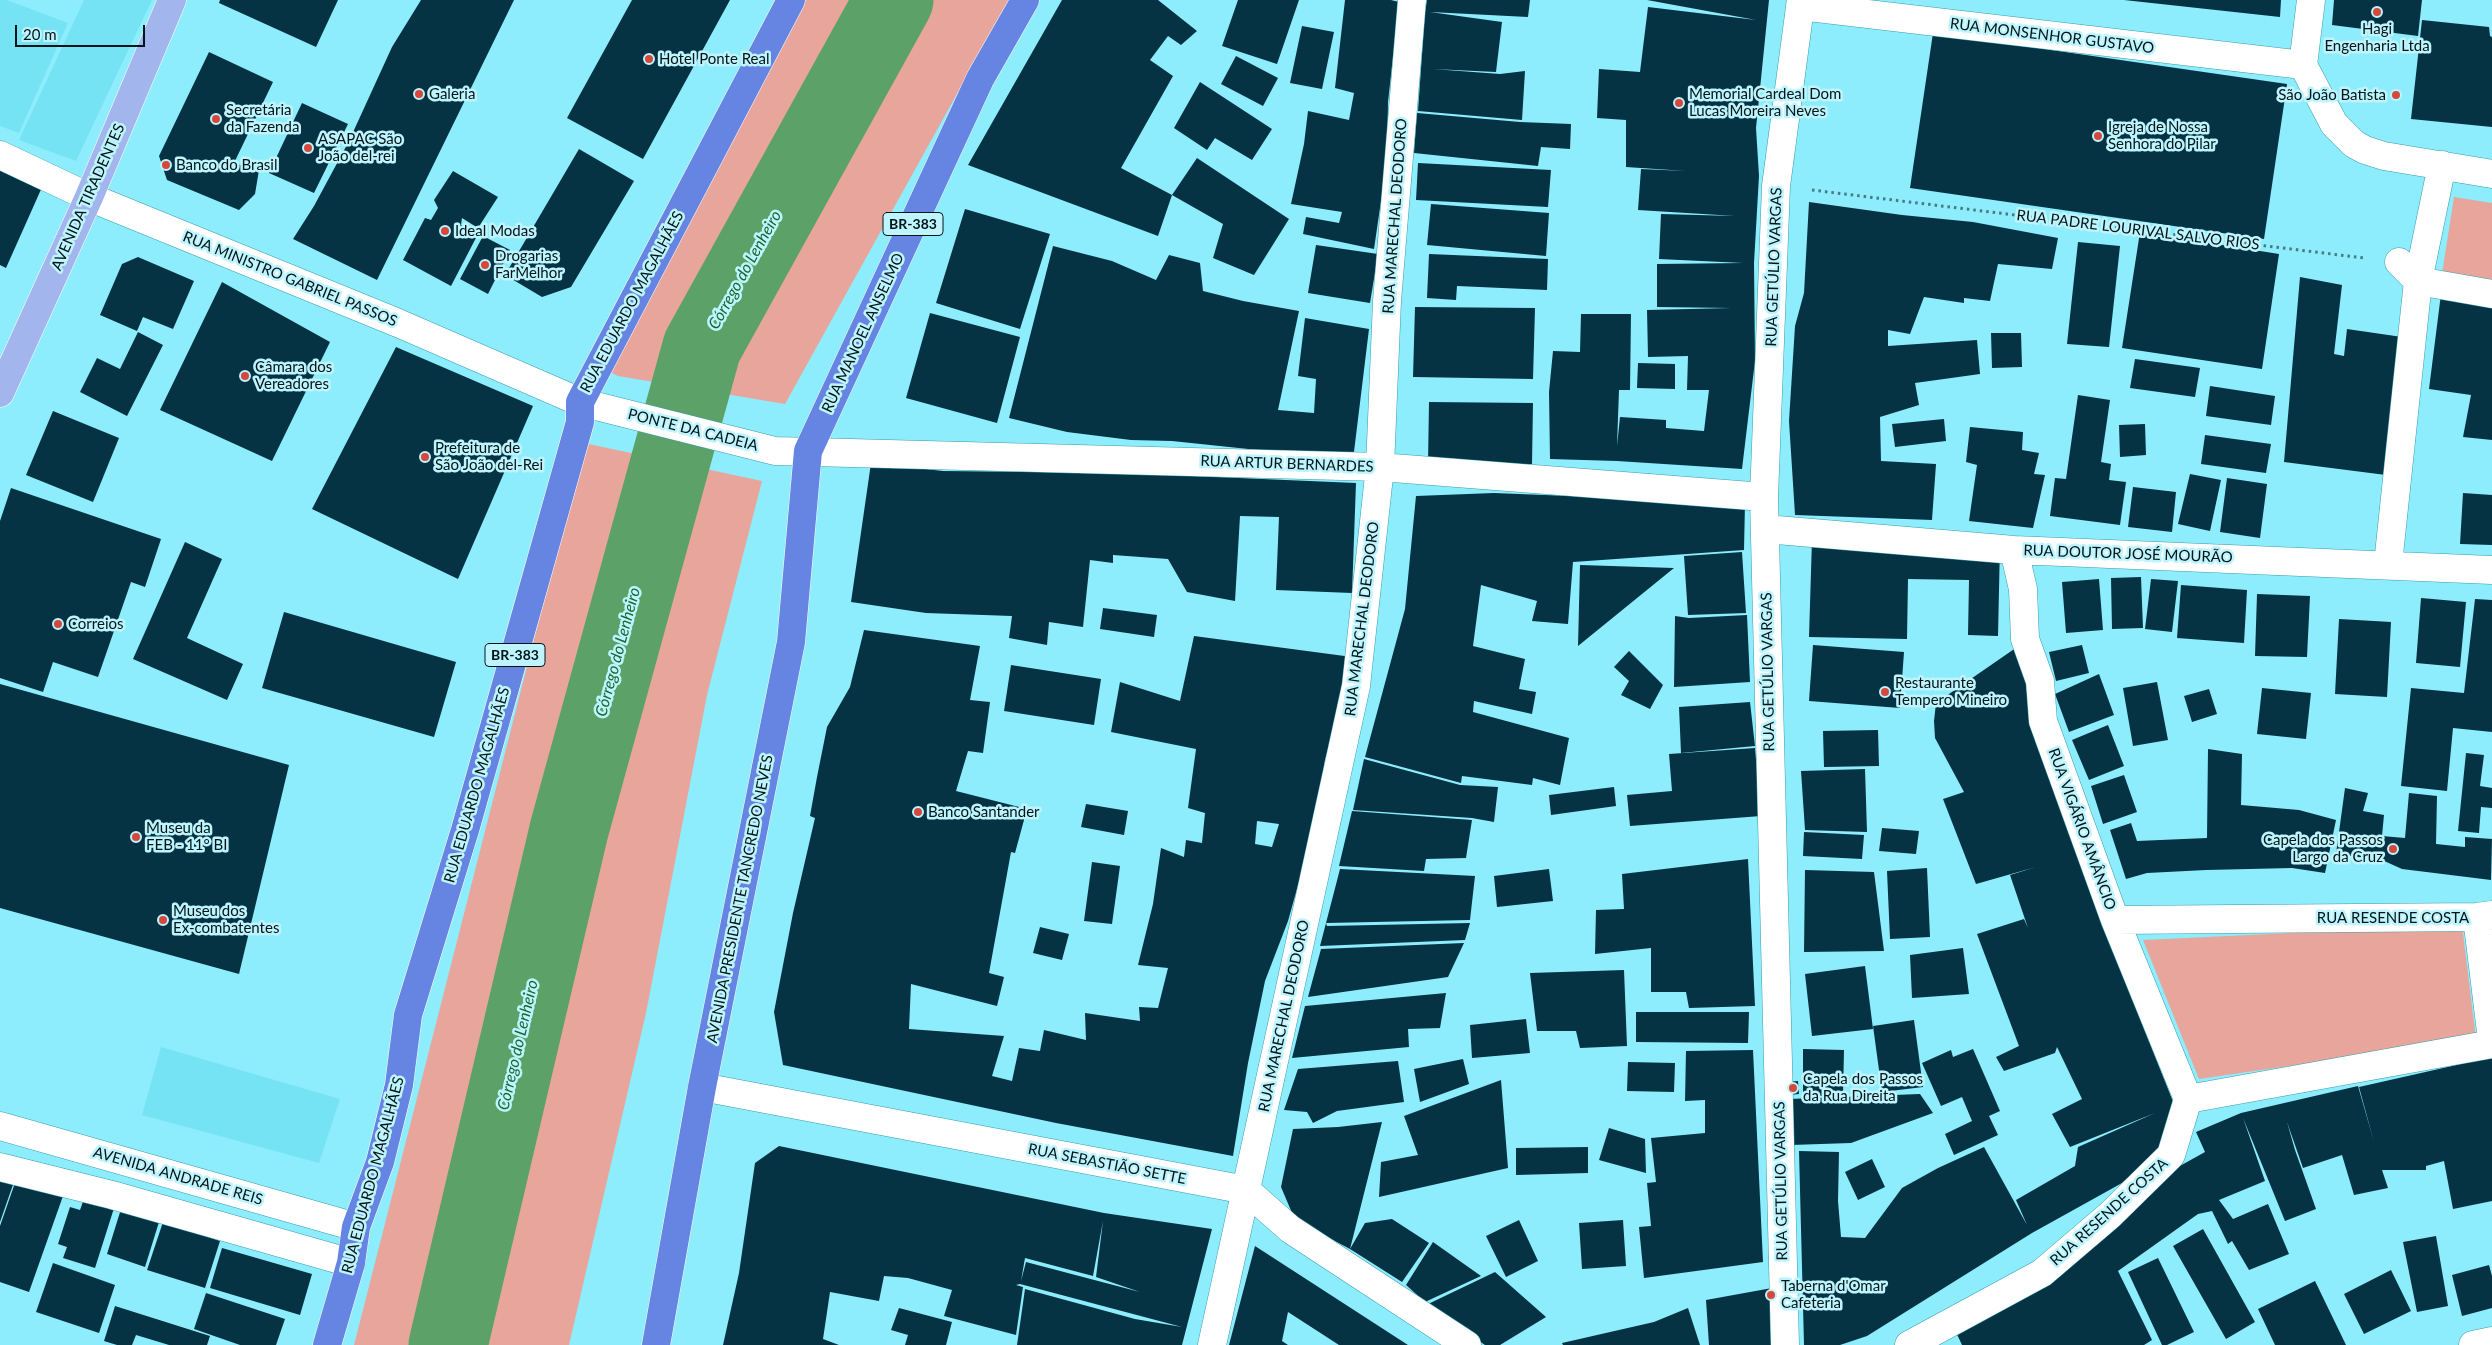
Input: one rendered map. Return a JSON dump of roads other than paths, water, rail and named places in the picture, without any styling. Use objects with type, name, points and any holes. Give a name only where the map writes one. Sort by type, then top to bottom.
[{"type":"highway","name":"RUA EDUARDO MAGALHÃES","points":[[327,1345],[351,1263],[356,1227],[380,1162],[399,1085],[408,1015],[465,830],[580,422],[580,402],[792,0]]},
{"type":"highway","name":"RUA MANOEL ANSELMO","points":[[808,451],[980,80],[1025,0]]},
{"type":"highway","name":"AVENIDA PRESIDENTE TANCREDO NEVES","points":[[656,1345],[702,1087],[791,642],[808,451]]},
{"type":"main road","name":"AVENIDA TIRADENTES","points":[[0,393],[89,197],[172,0]]},
{"type":"street","name":"RUA MARECHAL DEODORO","points":[[1212,1345],[1356,686],[1380,467],[1387,302],[1412,0]]},
{"type":"street","points":[[2311,0],[2303,65],[2334,124],[2354,144],[2384,156],[2492,174]]},
{"type":"street","name":"RUA MONSENHOR GUSTAVO","points":[[1801,3],[2303,65]]},
{"type":"street","name":"RUA GETÚLIO VARGAS","points":[[1785,1345],[1764,497],[1776,186],[1801,3]]},
{"type":"street","name":"RUA MINISTRO GABRIEL PASSOS","points":[[0,155],[89,197],[398,323],[580,402]]},
{"type":"street","points":[[2388,564],[2409,272],[2442,165]]},
{"type":"street","points":[[2409,272],[2492,294]]},
{"type":"street","name":"PONTE DA CADEIA","points":[[580,402],[775,451],[808,451]]},
{"type":"street","name":"RUA ARTUR BERNARDES","points":[[808,451],[1380,467],[1764,497]]},
{"type":"street","name":"RUA DOUTOR JOSÉ MOURÃO","points":[[1765,529],[2014,550],[2388,564],[2492,570]]},
{"type":"street","name":"RUA VIGÁRIO AMÂNCIO","points":[[2014,550],[2023,589],[2025,639],[2040,681],[2043,721],[2115,920],[2188,1099]]},
{"type":"street","points":[[2188,1099],[2492,1042],[2484,916]]},
{"type":"street","name":"RUA RESENDE COSTA","points":[[2115,920],[2484,916]]},
{"type":"street","name":"RUA SEBASTIÃO SETTE","points":[[702,1087],[1246,1190]]},
{"type":"street","name":"RUA RESENDE COSTA","points":[[1909,1345],[2042,1273],[2110,1215],[2171,1155],[2188,1099]]},
{"type":"street","name":"AVENIDA ANDRADE REIS","points":[[0,1126],[356,1227]]},
{"type":"street","points":[[112,1195],[121,1159]]},
{"type":"street","points":[[0,1167],[112,1195],[351,1263]]},
{"type":"street","points":[[1246,1190],[1290,1229],[1467,1345]]},
{"type":"street","points":[[2473,1345],[2492,1341]]},
{"type":"waterway","name":"Córrego do Lenheiro","points":[[448,1345],[569,830],[702,347],[894,0]]},
{"type":"place","name":"Hagi Engenharia Ltda","points":[[2377,12]]},
{"type":"place","name":"Hotel Ponte Real","points":[[649,59]]},
{"type":"place","name":"Galeria","points":[[419,94]]},
{"type":"place","name":"São João Batista","points":[[2396,95]]},
{"type":"place","name":"Memorial Cardeal Dom Lucas Moreira Neves","points":[[1679,103]]},
{"type":"place","name":"Secretária da Fazenda","points":[[216,119]]},
{"type":"place","name":"Igreja de Nossa Senhora do Pilar","points":[[2098,136]]},
{"type":"place","name":"ASAPAC São João del-rei","points":[[308,148]]},
{"type":"place","name":"Banco do Brasil","points":[[166,165]]},
{"type":"place","name":"Ideal Modas","points":[[445,231]]},
{"type":"place","name":"Drogarias FarMelhor","points":[[485,265]]},
{"type":"place","name":"Câmara dos Vereadores","points":[[245,376]]},
{"type":"place","name":"Prefeitura de São João del-Rei","points":[[425,457]]},
{"type":"place","name":"Correios","points":[[58,624]]},
{"type":"place","name":"Restaurante Tempero Mineiro","points":[[1885,692]]},
{"type":"place","name":"Banco Santander","points":[[918,812]]},
{"type":"place","name":"Museu da FEB - 11° BI","points":[[136,837]]},
{"type":"place","name":"Capela dos Passos Largo da Cruz","points":[[2393,849]]},
{"type":"place","name":"Museu dos Ex-combatentes","points":[[163,920]]},
{"type":"place","name":"Capela dos Passos da Rua Direita","points":[[1793,1088]]},
{"type":"place","name":"Taberna d'Omar Cafeteria","points":[[1771,1295]]}]
